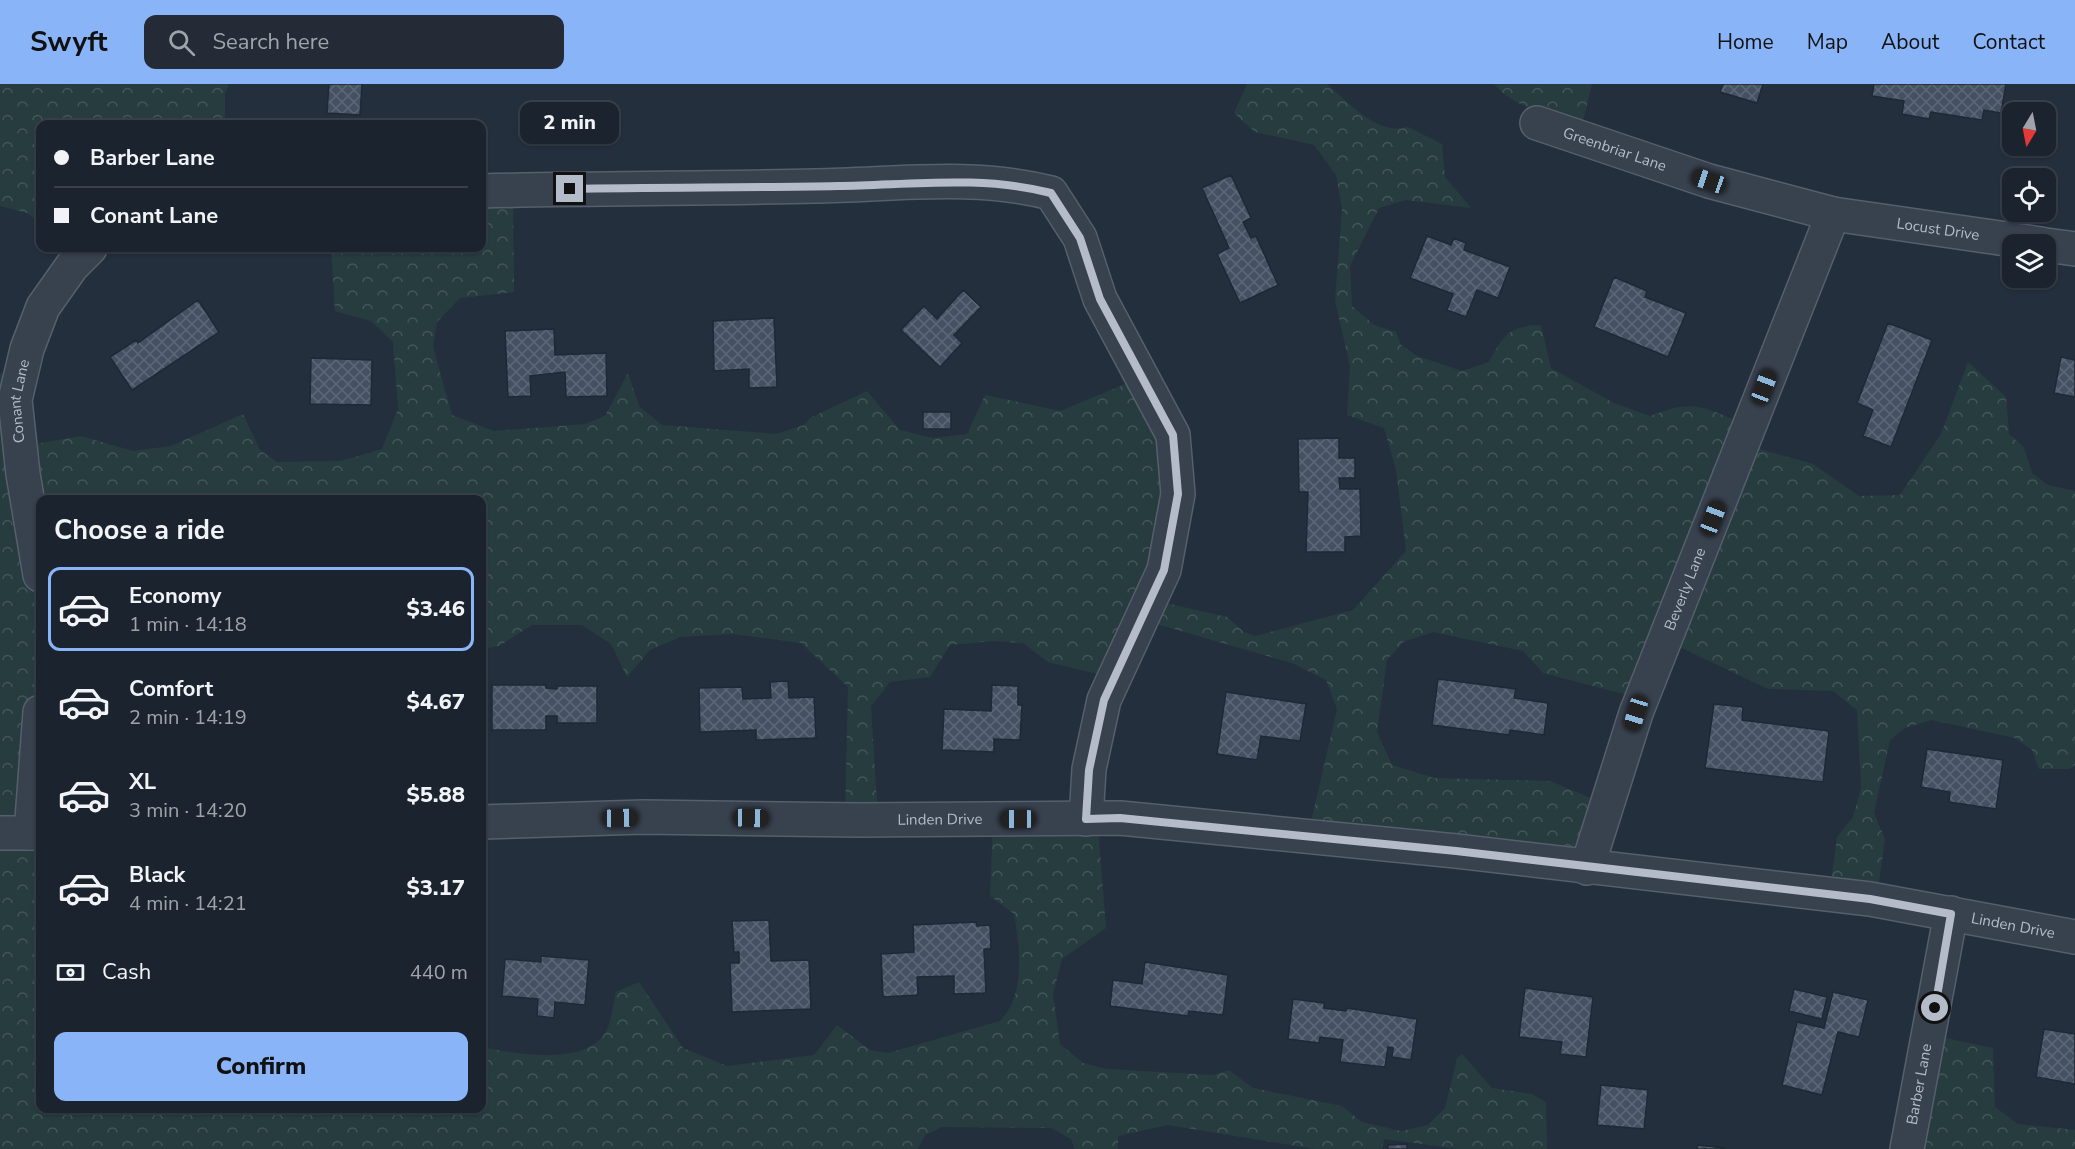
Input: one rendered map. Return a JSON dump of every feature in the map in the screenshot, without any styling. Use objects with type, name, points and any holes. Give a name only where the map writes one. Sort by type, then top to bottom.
[{"type":"street","name":"Greenbriar Lane","points":[[1537,123],[1709,181],[1833,214]]},
{"type":"street","points":[[486,191],[710,189],[972,181],[1024,186],[1051,193],[1080,238],[1100,299],[1173,435],[1178,494],[1164,570],[1104,700],[1089,770],[1086,819]]},
{"type":"street","name":"Locust Drive","points":[[1833,214],[2002,238]]},
{"type":"street","name":"Beverly Lane","points":[[1587,868],[1636,713],[1833,214]]},
{"type":"street","points":[[2056,246],[2075,249]]},
{"type":"street","name":"Conant Lane","points":[[36,551],[23,474],[15,400],[27,349],[43,307],[72,266],[86,252]]},
{"type":"street","points":[[24,833],[36,742]]},
{"type":"street","name":"Linden Drive","points":[[486,822],[643,817],[1120,818],[1456,851],[1870,899],[2075,937]]},
{"type":"street","name":"Barber Lane","points":[[1907,1149],[1951,914]]},
{"type":"green space","points":[[0,84],[229,84],[225,93],[225,120],[36,120],[36,220],[27,213],[0,206]]},
{"type":"green space","points":[[1247,84],[1327,84],[1364,116],[1375,122],[1397,129],[1408,127],[1442,144],[1445,177],[1471,208],[1406,200],[1379,208],[1350,266],[1352,306],[1374,325],[1396,332],[1401,345],[1417,356],[1462,371],[1489,362],[1503,339],[1514,330],[1541,325],[1551,368],[1614,403],[1650,416],[1678,407],[1709,409],[1746,425],[1745,445],[1813,464],[1859,496],[1900,495],[1941,434],[1968,362],[2006,397],[2009,434],[2024,447],[2032,473],[2048,485],[2075,491],[2075,765],[2069,769],[2039,769],[2032,750],[2015,738],[1931,720],[1905,728],[1890,740],[1874,813],[1885,839],[1876,903],[1829,898],[1837,837],[1853,817],[1861,788],[1857,710],[1833,691],[1768,689],[1669,642],[1643,699],[1543,673],[1523,651],[1433,632],[1403,642],[1387,660],[1377,732],[1392,765],[1434,778],[1550,781],[1605,804],[1591,860],[1308,835],[1337,709],[1326,680],[1292,663],[1146,621],[1106,676],[1048,662],[1023,643],[993,641],[950,645],[930,677],[890,682],[871,706],[878,819],[845,820],[848,687],[801,643],[733,634],[680,637],[650,650],[627,677],[611,644],[582,625],[532,625],[499,646],[486,648],[486,495],[36,495],[36,1113],[486,1113],[486,1048],[548,1055],[582,1050],[595,1043],[605,1033],[611,1018],[616,992],[639,982],[683,1048],[727,1066],[814,1055],[837,1025],[870,1050],[888,1053],[1000,1021],[1014,998],[1019,956],[1014,914],[990,896],[993,825],[1098,826],[1106,928],[1062,959],[1053,994],[1060,1044],[1083,1063],[1106,1069],[1213,1075],[1229,1070],[1253,1088],[1342,1106],[1362,1122],[1401,1131],[1428,1125],[1445,1108],[1457,1058],[1462,1054],[1492,1088],[1532,1094],[1546,1102],[1547,1149],[1458,1149],[1384,1139],[1382,1149],[1315,1149],[1168,1125],[1118,1136],[1118,1149],[1075,1149],[1071,1139],[1051,1128],[942,1127],[925,1135],[918,1149],[0,1149],[0,373],[20,378],[24,446],[81,436],[133,451],[171,446],[243,414],[260,450],[277,462],[341,461],[382,449],[398,409],[393,342],[371,321],[335,311],[331,252],[486,252],[486,194],[513,197],[514,292],[460,298],[437,322],[433,347],[452,415],[494,431],[585,424],[605,416],[628,373],[639,406],[662,425],[776,434],[804,425],[810,418],[867,391],[900,430],[933,438],[967,434],[985,395],[1060,411],[1140,378],[1174,439],[1157,601],[1227,617],[1244,632],[1255,636],[1353,610],[1406,551],[1396,470],[1384,428],[1347,415],[1350,366],[1335,301],[1342,209],[1336,175],[1314,145],[1255,132],[1234,113]]},
{"type":"green space","points":[[1494,84],[1592,84],[1583,121],[1535,110],[1513,100]]},
{"type":"green space","points":[[1936,1036],[1993,1048],[1995,1107],[2018,1124],[2075,1130],[2075,1149],[1908,1149]]},
{"type":"building","points":[[329,84],[362,84],[360,115],[327,113]]},
{"type":"building","points":[[1723,84],[1763,84],[1757,103],[1720,92]]},
{"type":"building","points":[[1874,84],[2006,84],[2001,113],[1984,110],[1982,120],[1931,112],[1929,119],[1902,114],[1904,101],[1872,96]]},
{"type":"building","points":[[1231,175],[1251,218],[1243,222],[1251,238],[1256,236],[1278,285],[1240,303],[1217,254],[1229,248],[1202,188]]},
{"type":"building","points":[[1427,236],[1451,245],[1454,238],[1466,243],[1464,250],[1510,267],[1498,298],[1477,290],[1466,317],[1447,310],[1453,294],[1410,278]]},
{"type":"building","points":[[1614,277],[1647,291],[1645,297],[1686,313],[1668,357],[1594,327]]},
{"type":"building","points":[[963,290],[981,307],[954,335],[962,343],[940,367],[901,330],[924,306],[937,319]]},
{"type":"building","points":[[198,300],[219,332],[132,390],[110,357],[136,340],[138,343]]},
{"type":"building","points":[[774,318],[777,387],[749,388],[749,369],[714,371],[713,321]]},
{"type":"building","points":[[1888,323],[1932,340],[1891,447],[1863,436],[1873,410],[1857,403]]},
{"type":"building","points":[[554,329],[555,355],[606,353],[607,396],[566,397],[565,372],[530,376],[531,396],[508,397],[505,331]]},
{"type":"building","points":[[2061,357],[2075,360],[2075,397],[2054,393]]},
{"type":"building","points":[[311,358],[372,360],[371,405],[310,404]]},
{"type":"building","points":[[923,412],[951,412],[951,429],[923,429]]},
{"type":"building","points":[[1339,438],[1339,458],[1355,458],[1355,478],[1339,478],[1340,489],[1360,489],[1361,536],[1345,537],[1345,552],[1306,552],[1308,492],[1299,492],[1298,439]]},
{"type":"building","points":[[1438,679],[1516,689],[1514,698],[1548,703],[1544,735],[1510,730],[1509,735],[1432,725]]},
{"type":"building","points":[[788,681],[789,698],[814,697],[816,738],[756,740],[756,730],[700,732],[699,688],[742,687],[743,699],[771,698],[770,682]]},
{"type":"building","points":[[492,685],[546,685],[546,688],[557,689],[557,686],[597,686],[597,723],[557,723],[557,716],[546,716],[546,730],[492,730]]},
{"type":"building","points":[[992,685],[1018,686],[1018,705],[1022,705],[1020,740],[994,739],[994,752],[942,750],[944,709],[991,711]]},
{"type":"building","points":[[1226,692],[1306,704],[1300,741],[1261,736],[1257,760],[1217,754]]},
{"type":"building","points":[[1714,704],[1743,707],[1742,720],[1829,731],[1823,782],[1705,768]]},
{"type":"building","points":[[1927,749],[2003,760],[1996,809],[1949,802],[1950,792],[1921,787]]},
{"type":"building","points":[[769,920],[771,961],[809,960],[811,1009],[732,1012],[730,963],[739,963],[739,952],[734,952],[732,921]]},
{"type":"building","points":[[976,922],[977,926],[990,925],[991,949],[984,949],[986,993],[954,994],[954,976],[917,977],[918,995],[883,997],[881,954],[914,952],[913,925]]},
{"type":"building","points":[[541,956],[589,960],[585,1005],[555,1002],[554,1018],[537,1016],[538,999],[502,996],[505,959],[541,962]]},
{"type":"building","points":[[1145,962],[1228,975],[1223,1015],[1189,1011],[1188,1016],[1110,1006],[1113,980],[1142,984]]},
{"type":"building","points":[[1525,988],[1593,997],[1586,1057],[1560,1054],[1562,1042],[1519,1037]]},
{"type":"building","points":[[1794,989],[1827,997],[1822,1019],[1789,1011]]},
{"type":"building","points":[[1833,992],[1868,1000],[1859,1037],[1838,1032],[1822,1095],[1782,1085],[1797,1022],[1824,1028]]},
{"type":"building","points":[[1293,999],[1324,1003],[1324,1008],[1346,1011],[1347,1008],[1417,1019],[1411,1060],[1392,1057],[1393,1048],[1388,1047],[1385,1067],[1340,1062],[1343,1040],[1320,1037],[1319,1043],[1288,1039]]},
{"type":"building","points":[[2044,1029],[2075,1034],[2075,1084],[2036,1077]]},
{"type":"building","points":[[1601,1085],[1648,1090],[1644,1129],[1597,1125]]},
{"type":"building","points":[[1407,1144],[1407,1149],[1388,1149],[1388,1145]]},
{"type":"building","points":[[1698,1145],[1725,1148],[1725,1149],[1697,1149]]},
{"type":"route","points":[[570,189],[710,189],[972,181],[1024,186],[1051,193],[1080,238],[1100,299],[1173,435],[1178,494],[1164,570],[1104,700],[1089,770],[1086,819],[1120,818],[1456,851],[1870,899],[1951,914],[1935,1008]]}]
